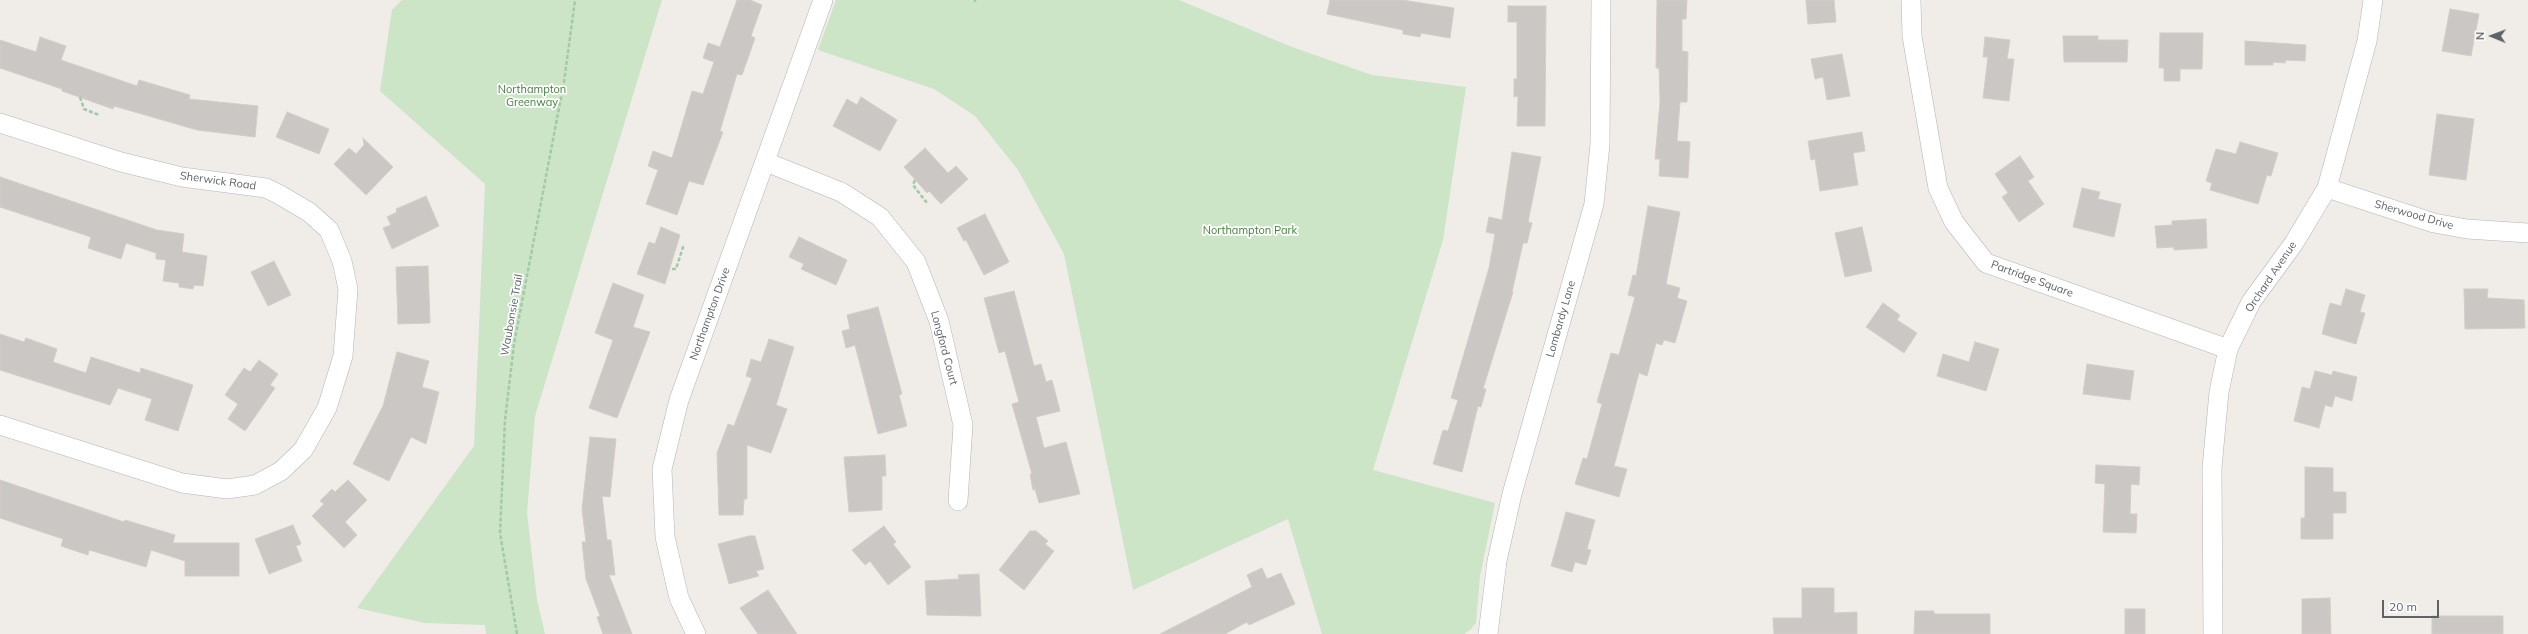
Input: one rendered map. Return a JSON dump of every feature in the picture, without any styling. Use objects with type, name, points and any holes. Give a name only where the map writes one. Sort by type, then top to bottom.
[{"type":"street","name":"Northampton Drive","points":[[696,634],[679,598],[665,537],[662,469],[679,400],[766,162],[823,0]]},
{"type":"street","name":"Lombardy Lane","points":[[1488,634],[1496,561],[1512,494],[1594,204],[1600,144],[1601,0]]},
{"type":"street","name":"Partridge Square","points":[[1911,0],[1912,36],[1938,188],[1954,222],[1986,263],[2228,349]]},
{"type":"street","name":"Orchard Avenue","points":[[2213,634],[2212,468],[2219,392],[2228,349],[2251,302],[2294,243],[2326,188],[2367,41],[2373,0]]},
{"type":"street","name":"Sherwick Road","points":[[0,123],[121,162],[182,177],[260,187],[280,194],[310,212],[329,230],[342,261],[348,289],[343,356],[327,408],[303,450],[281,471],[255,485],[227,489],[182,483],[0,425]]},
{"type":"street","name":"Longford Court","points":[[766,162],[841,192],[880,217],[916,262],[939,321],[963,426],[958,501]]},
{"type":"street","name":"Sherwood Drive","points":[[2326,188],[2434,223],[2467,229],[2528,233]]},
{"type":"path","name":"Waubonsie Trail","points":[[517,634],[500,533],[505,420],[516,336],[564,82],[575,0]]},
{"type":"path","points":[[80,97],[84,109],[99,115]]},
{"type":"path","points":[[915,180],[912,185],[927,203]]},
{"type":"path","points":[[672,268],[676,269],[684,244]]},
{"type":"green space","name":"Northampton Greenway","points":[[402,0],[662,0],[535,416],[527,513],[537,600],[545,634],[486,634],[485,625],[425,623],[357,608],[474,446],[485,184],[380,91],[392,10]]},
{"type":"green space","name":"Northampton Park","points":[[836,0],[1179,0],[1292,47],[1372,75],[1466,87],[1443,240],[1373,470],[1495,503],[1480,576],[1476,623],[1470,630],[1464,634],[1322,634],[1288,519],[1133,590],[1064,254],[1018,170],[975,116],[934,89],[818,50]]},
{"type":"building","points":[[737,0],[750,0],[762,5],[751,36],[755,38],[742,75],[737,74],[720,131],[723,132],[703,185],[689,181],[677,215],[646,204],[658,170],[648,166],[653,151],[672,158],[692,91],[703,94],[714,62],[703,58],[708,43],[720,47]]},
{"type":"building","points":[[1330,0],[1402,0],[1454,8],[1450,38],[1421,33],[1420,37],[1403,34],[1403,30],[1327,14]]},
{"type":"building","points":[[1657,0],[1687,0],[1686,19],[1682,19],[1682,51],[1688,52],[1687,102],[1680,102],[1677,141],[1690,142],[1688,178],[1659,176],[1660,159],[1655,159],[1660,102],[1659,68],[1656,68]]},
{"type":"building","points":[[1806,0],[1834,0],[1836,22],[1808,24]]},
{"type":"building","points":[[1508,6],[1546,6],[1545,126],[1517,126],[1518,96],[1514,97],[1514,79],[1517,79],[1517,22],[1508,22]]},
{"type":"building","points":[[2450,9],[2479,14],[2471,56],[2442,51]]},
{"type":"building","points":[[2160,33],[2203,33],[2202,69],[2180,69],[2180,81],[2164,81],[2164,68],[2159,68]]},
{"type":"building","points":[[2063,36],[2098,36],[2098,40],[2128,40],[2127,62],[2064,62]]},
{"type":"building","points":[[40,37],[66,46],[61,60],[137,86],[139,80],[190,95],[189,99],[258,106],[255,137],[197,130],[114,106],[113,109],[62,91],[62,89],[0,68],[0,40],[36,52]]},
{"type":"building","points":[[1985,37],[2010,40],[2007,59],[2014,59],[2009,101],[1983,98],[1988,57],[1983,57]]},
{"type":"building","points":[[2245,41],[2306,45],[2305,61],[2286,60],[2285,63],[2273,62],[2273,65],[2245,65]]},
{"type":"building","points":[[1842,54],[1850,96],[1827,100],[1823,77],[1815,79],[1811,59]]},
{"type":"building","points":[[861,97],[897,120],[880,151],[833,126],[847,99],[857,105]]},
{"type":"building","points":[[287,112],[329,129],[319,154],[276,137]]},
{"type":"building","points":[[2437,114],[2474,119],[2466,180],[2429,175]]},
{"type":"building","points":[[1862,132],[1865,151],[1853,153],[1858,185],[1820,191],[1815,159],[1811,160],[1808,141]]},
{"type":"building","points":[[363,138],[393,167],[366,195],[334,164],[349,148],[356,154],[364,145]]},
{"type":"building","points":[[2240,142],[2278,153],[2271,176],[2267,175],[2258,204],[2210,190],[2212,183],[2206,181],[2216,149],[2236,154]]},
{"type":"building","points":[[925,148],[948,173],[956,166],[968,179],[941,204],[929,191],[927,193],[904,167]]},
{"type":"building","points":[[1512,152],[1541,157],[1528,222],[1532,223],[1527,243],[1523,243],[1513,292],[1483,389],[1486,389],[1481,407],[1478,406],[1462,472],[1433,464],[1443,430],[1448,431],[1458,400],[1451,398],[1489,268],[1495,234],[1486,232],[1489,217],[1502,220]]},
{"type":"building","points":[[2020,156],[2034,177],[2028,181],[2044,204],[2019,222],[2002,197],[2008,193],[1995,174]]},
{"type":"building","points":[[0,177],[157,230],[184,234],[182,252],[207,256],[203,286],[194,285],[193,289],[179,287],[179,283],[163,281],[166,260],[156,259],[156,253],[126,243],[121,259],[88,248],[91,237],[0,207]]},
{"type":"building","points":[[2082,188],[2100,192],[2098,199],[2121,204],[2114,237],[2073,227]]},
{"type":"building","points":[[426,196],[439,226],[392,249],[383,228],[391,225],[387,217],[397,212],[396,209]]},
{"type":"building","points":[[1648,206],[1680,212],[1666,284],[1680,288],[1677,298],[1687,301],[1675,343],[1664,340],[1662,345],[1656,343],[1647,376],[1639,373],[1614,466],[1627,469],[1619,497],[1575,484],[1583,458],[1587,459],[1602,404],[1597,402],[1611,353],[1619,355],[1635,297],[1628,295],[1633,275],[1636,276]]},
{"type":"building","points":[[985,214],[1009,262],[984,275],[966,240],[964,241],[957,228]]},
{"type":"building","points":[[2206,219],[2207,248],[2174,250],[2174,247],[2157,248],[2155,226],[2172,225],[2172,221]]},
{"type":"building","points":[[661,227],[680,235],[665,284],[637,274],[649,242],[655,244]]},
{"type":"building","points":[[1862,227],[1872,271],[1845,277],[1835,233]]},
{"type":"building","points":[[799,237],[847,260],[836,285],[801,269],[804,264],[789,257]]},
{"type":"building","points":[[274,261],[291,295],[268,306],[251,272]]},
{"type":"building","points":[[428,266],[430,323],[398,324],[396,267]]},
{"type":"building","points":[[613,283],[644,295],[633,327],[650,332],[617,418],[589,408],[613,340],[595,333]]},
{"type":"building","points":[[2346,289],[2365,295],[2360,312],[2365,313],[2356,344],[2322,334],[2330,303],[2341,306]]},
{"type":"building","points":[[2464,289],[2488,289],[2487,298],[2524,300],[2525,328],[2465,329]]},
{"type":"building","points":[[1014,291],[1034,366],[1041,364],[1046,382],[1052,380],[1060,411],[1036,417],[1044,448],[1066,442],[1080,494],[1039,503],[1035,489],[1033,490],[1030,474],[1032,474],[1012,404],[1019,402],[1005,351],[999,353],[984,298]]},
{"type":"building","points":[[1883,303],[1900,315],[1897,320],[1917,333],[1904,353],[1866,327]]},
{"type":"building","points":[[878,307],[902,394],[899,395],[907,426],[878,434],[855,345],[846,348],[842,331],[850,329],[847,315]]},
{"type":"building","points":[[0,334],[24,342],[26,338],[57,349],[53,362],[86,373],[91,357],[140,373],[141,368],[193,385],[178,431],[145,420],[152,399],[118,388],[110,405],[0,370]]},
{"type":"building","points":[[769,339],[794,347],[776,405],[787,409],[771,453],[747,445],[747,499],[744,499],[743,515],[719,515],[717,453],[728,424],[734,426],[752,378],[746,376],[751,359],[761,362]]},
{"type":"building","points":[[1975,342],[1999,349],[1986,391],[1937,376],[1943,354],[1969,362]]},
{"type":"building","points":[[397,352],[429,361],[422,387],[439,392],[426,444],[411,437],[389,481],[353,464],[383,406]]},
{"type":"building","points":[[259,360],[278,374],[270,385],[275,388],[245,431],[228,419],[238,404],[225,395],[244,368],[250,372]]},
{"type":"building","points":[[2087,364],[2134,371],[2130,400],[2083,394]]},
{"type":"building","points":[[2315,371],[2332,375],[2333,371],[2357,377],[2352,401],[2335,396],[2332,407],[2325,405],[2319,428],[2294,421],[2302,387],[2310,389]]},
{"type":"building","points":[[590,437],[616,439],[610,497],[602,496],[607,540],[611,540],[615,575],[609,575],[632,634],[603,634],[597,617],[600,616],[586,579],[582,542],[586,542],[582,509]]},
{"type":"building","points":[[885,455],[886,476],[882,476],[882,510],[849,512],[844,457]]},
{"type":"building","points":[[2096,465],[2140,467],[2139,485],[2131,484],[2130,514],[2137,514],[2136,533],[2103,532],[2105,484],[2095,483]]},
{"type":"building","points":[[2305,467],[2333,468],[2333,492],[2346,492],[2346,513],[2333,513],[2333,539],[2301,539],[2301,518],[2305,518]]},
{"type":"building","points":[[0,480],[124,522],[125,520],[175,535],[173,543],[239,543],[239,576],[185,576],[185,561],[151,550],[146,567],[89,550],[88,555],[61,546],[63,539],[0,518]]},
{"type":"building","points":[[348,480],[367,500],[345,522],[357,535],[344,548],[312,516],[324,504],[320,501],[332,489],[335,492]]},
{"type":"building","points":[[1566,512],[1595,520],[1587,549],[1591,550],[1586,565],[1575,562],[1572,572],[1551,566]]},
{"type":"building","points":[[293,525],[301,544],[296,546],[302,561],[269,574],[255,539]]},
{"type":"building","points":[[884,526],[896,542],[893,544],[911,567],[888,585],[870,561],[865,565],[852,550]]},
{"type":"building","points":[[1030,531],[1036,531],[1048,541],[1045,544],[1054,551],[1024,590],[999,570]]},
{"type":"building","points":[[749,536],[755,536],[764,569],[756,571],[759,576],[729,584],[718,544]]},
{"type":"building","points":[[1262,568],[1267,579],[1281,573],[1295,604],[1249,625],[1247,622],[1225,634],[1160,634],[1252,587],[1247,575]]},
{"type":"building","points":[[979,574],[981,616],[927,615],[925,581],[959,579],[958,575]]},
{"type":"building","points":[[1802,588],[1834,588],[1834,613],[1857,612],[1857,634],[1774,634],[1773,618],[1802,618]]},
{"type":"building","points":[[768,590],[797,634],[758,634],[740,608]]},
{"type":"building","points":[[2330,598],[2331,634],[2302,634],[2302,599]]},
{"type":"building","points":[[2125,609],[2145,609],[2145,634],[2125,634]]},
{"type":"building","points":[[1915,611],[1934,611],[1934,614],[1990,614],[1990,634],[1914,634]]},
{"type":"building","points":[[2432,616],[2503,616],[2503,634],[2432,634]]}]
